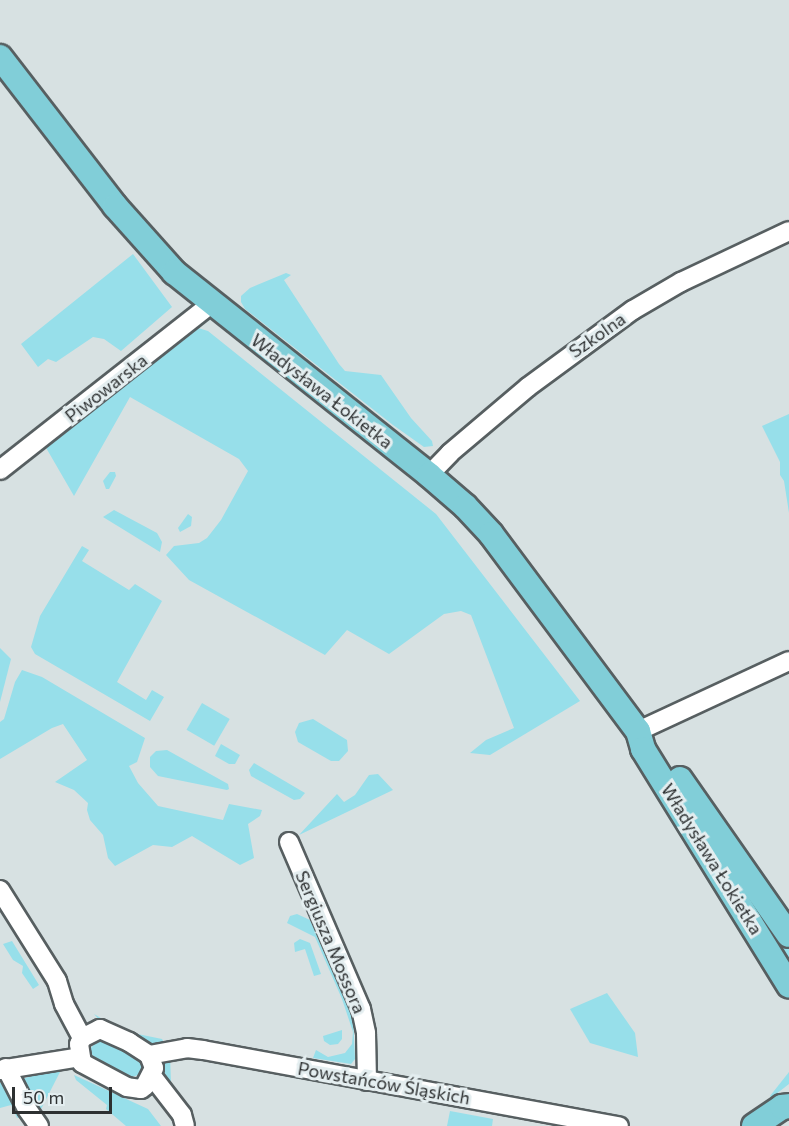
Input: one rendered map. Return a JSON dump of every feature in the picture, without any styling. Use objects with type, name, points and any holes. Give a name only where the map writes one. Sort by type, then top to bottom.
[{"type":"main road","name":"Władysława Łokietka","points":[[0,57],[141,238],[174,272],[211,304],[429,475],[465,506],[491,534],[638,731],[643,748],[789,985]]},
{"type":"main road","name":"Władysława Łokietka","points":[[638,731],[652,738],[789,935]]},
{"type":"main road","points":[[754,1126],[786,1103]]},
{"type":"street","name":"Szkolna","points":[[429,475],[450,453],[528,387],[633,310],[681,282],[789,231]]},
{"type":"street","name":"Piwowarska","points":[[0,470],[211,304]]},
{"type":"street","points":[[638,731],[789,661]]},
{"type":"street","name":"Sergiusza Mossora","points":[[289,842],[361,1009],[366,1033],[367,1081]]},
{"type":"street","points":[[0,890],[57,981],[75,998],[85,1014],[100,1029],[129,1042],[149,1055],[154,1068],[147,1082],[127,1087],[82,1064],[80,1046],[57,981]]},
{"type":"street","points":[[39,1126],[3,1069],[39,1051],[80,1046],[100,1029]]},
{"type":"street","name":"Powstańców Śląskich","points":[[149,1055],[187,1048],[619,1126]]},
{"type":"street","points":[[147,1082],[158,1103],[178,1126]]},
{"type":"street","points":[[147,1082],[182,1115],[185,1126]]},
{"type":"shaded area","points":[[133,254],[172,307],[121,351],[104,339],[93,337],[56,362],[48,359],[38,367],[21,344]]},
{"type":"shaded area","points":[[286,273],[291,275],[284,280],[339,364],[345,371],[381,375],[411,418],[432,441],[433,446],[424,447],[393,425],[245,309],[241,296],[250,288]]},
{"type":"shaded area","points":[[198,328],[208,331],[436,514],[580,701],[490,755],[470,753],[486,740],[514,728],[471,615],[461,611],[444,614],[389,654],[347,630],[325,655],[189,580],[166,555],[174,546],[199,543],[207,538],[221,520],[248,471],[239,459],[130,397],[74,496],[45,446]]},
{"type":"shaded area","points":[[789,414],[789,513],[784,481],[780,475],[780,462],[762,426]]},
{"type":"shaded area","points":[[110,472],[115,472],[116,476],[109,489],[106,489],[103,481]]},
{"type":"shaded area","points":[[114,510],[157,533],[162,542],[160,552],[103,517]]},
{"type":"shaded area","points":[[188,514],[192,517],[191,526],[180,532],[178,528]]},
{"type":"shaded area","points":[[82,546],[89,550],[82,561],[129,590],[135,584],[162,601],[117,682],[146,700],[152,690],[164,697],[150,721],[35,654],[31,647],[40,616]]},
{"type":"shaded area","points":[[0,648],[11,659],[0,702]]},
{"type":"shaded area","points":[[22,670],[42,677],[145,738],[137,762],[129,766],[138,783],[158,806],[223,820],[229,804],[262,810],[260,816],[248,824],[254,858],[240,865],[192,836],[172,847],[153,845],[115,866],[108,858],[103,835],[90,820],[87,810],[88,803],[74,790],[55,782],[87,760],[63,724],[52,728],[0,759],[0,722],[4,719],[15,682]]},
{"type":"shaded area","points":[[202,703],[230,719],[214,746],[187,730]]},
{"type":"shaded area","points":[[313,719],[347,740],[348,751],[339,761],[331,761],[298,742],[295,732],[299,723]]},
{"type":"shaded area","points":[[221,744],[240,755],[235,764],[229,764],[215,756]]},
{"type":"shaded area","points":[[167,750],[228,784],[229,789],[158,776],[150,767],[150,757],[156,751]]},
{"type":"shaded area","points":[[254,763],[305,793],[300,799],[294,800],[251,776],[249,770]]},
{"type":"shaded area","points":[[378,774],[393,790],[299,835],[337,794],[344,802],[355,795],[369,775]]},
{"type":"shaded area","points":[[720,852],[789,949],[789,968]]},
{"type":"shaded area","points":[[297,914],[310,920],[353,1017],[355,1059],[351,1064],[313,1058],[316,1050],[328,1057],[345,1053],[352,1044],[353,1032],[342,999],[315,937],[287,923],[290,916]]},
{"type":"shaded area","points":[[300,939],[310,943],[321,974],[314,976],[305,949],[295,952],[294,943]]},
{"type":"shaded area","points":[[12,941],[39,985],[33,989],[22,973],[23,966],[13,960],[3,944]]},
{"type":"shaded area","points":[[607,993],[635,1033],[638,1057],[590,1043],[570,1009]]},
{"type":"shaded area","points":[[94,1014],[123,1031],[162,1039],[166,1046],[155,1048],[101,1022]]},
{"type":"shaded area","points":[[342,1030],[342,1039],[338,1044],[330,1045],[324,1041],[323,1036]]},
{"type":"shaded area","points":[[97,1041],[140,1060],[143,1066],[141,1074],[132,1077],[95,1059],[89,1050]]},
{"type":"shaded area","points":[[170,1055],[171,1083],[168,1089],[162,1080],[160,1063]]},
{"type":"shaded area","points":[[53,1069],[60,1072],[38,1115],[19,1080]]},
{"type":"shaded area","points":[[789,1072],[789,1084],[771,1098],[770,1096]]},
{"type":"shaded area","points":[[74,1075],[148,1109],[161,1126],[126,1126],[106,1109],[107,1105],[76,1080]]},
{"type":"shaded area","points":[[5,1082],[25,1115],[17,1118],[11,1105],[0,1108],[0,1083]]},
{"type":"shaded area","points":[[450,1111],[493,1119],[492,1126],[447,1126]]}]
